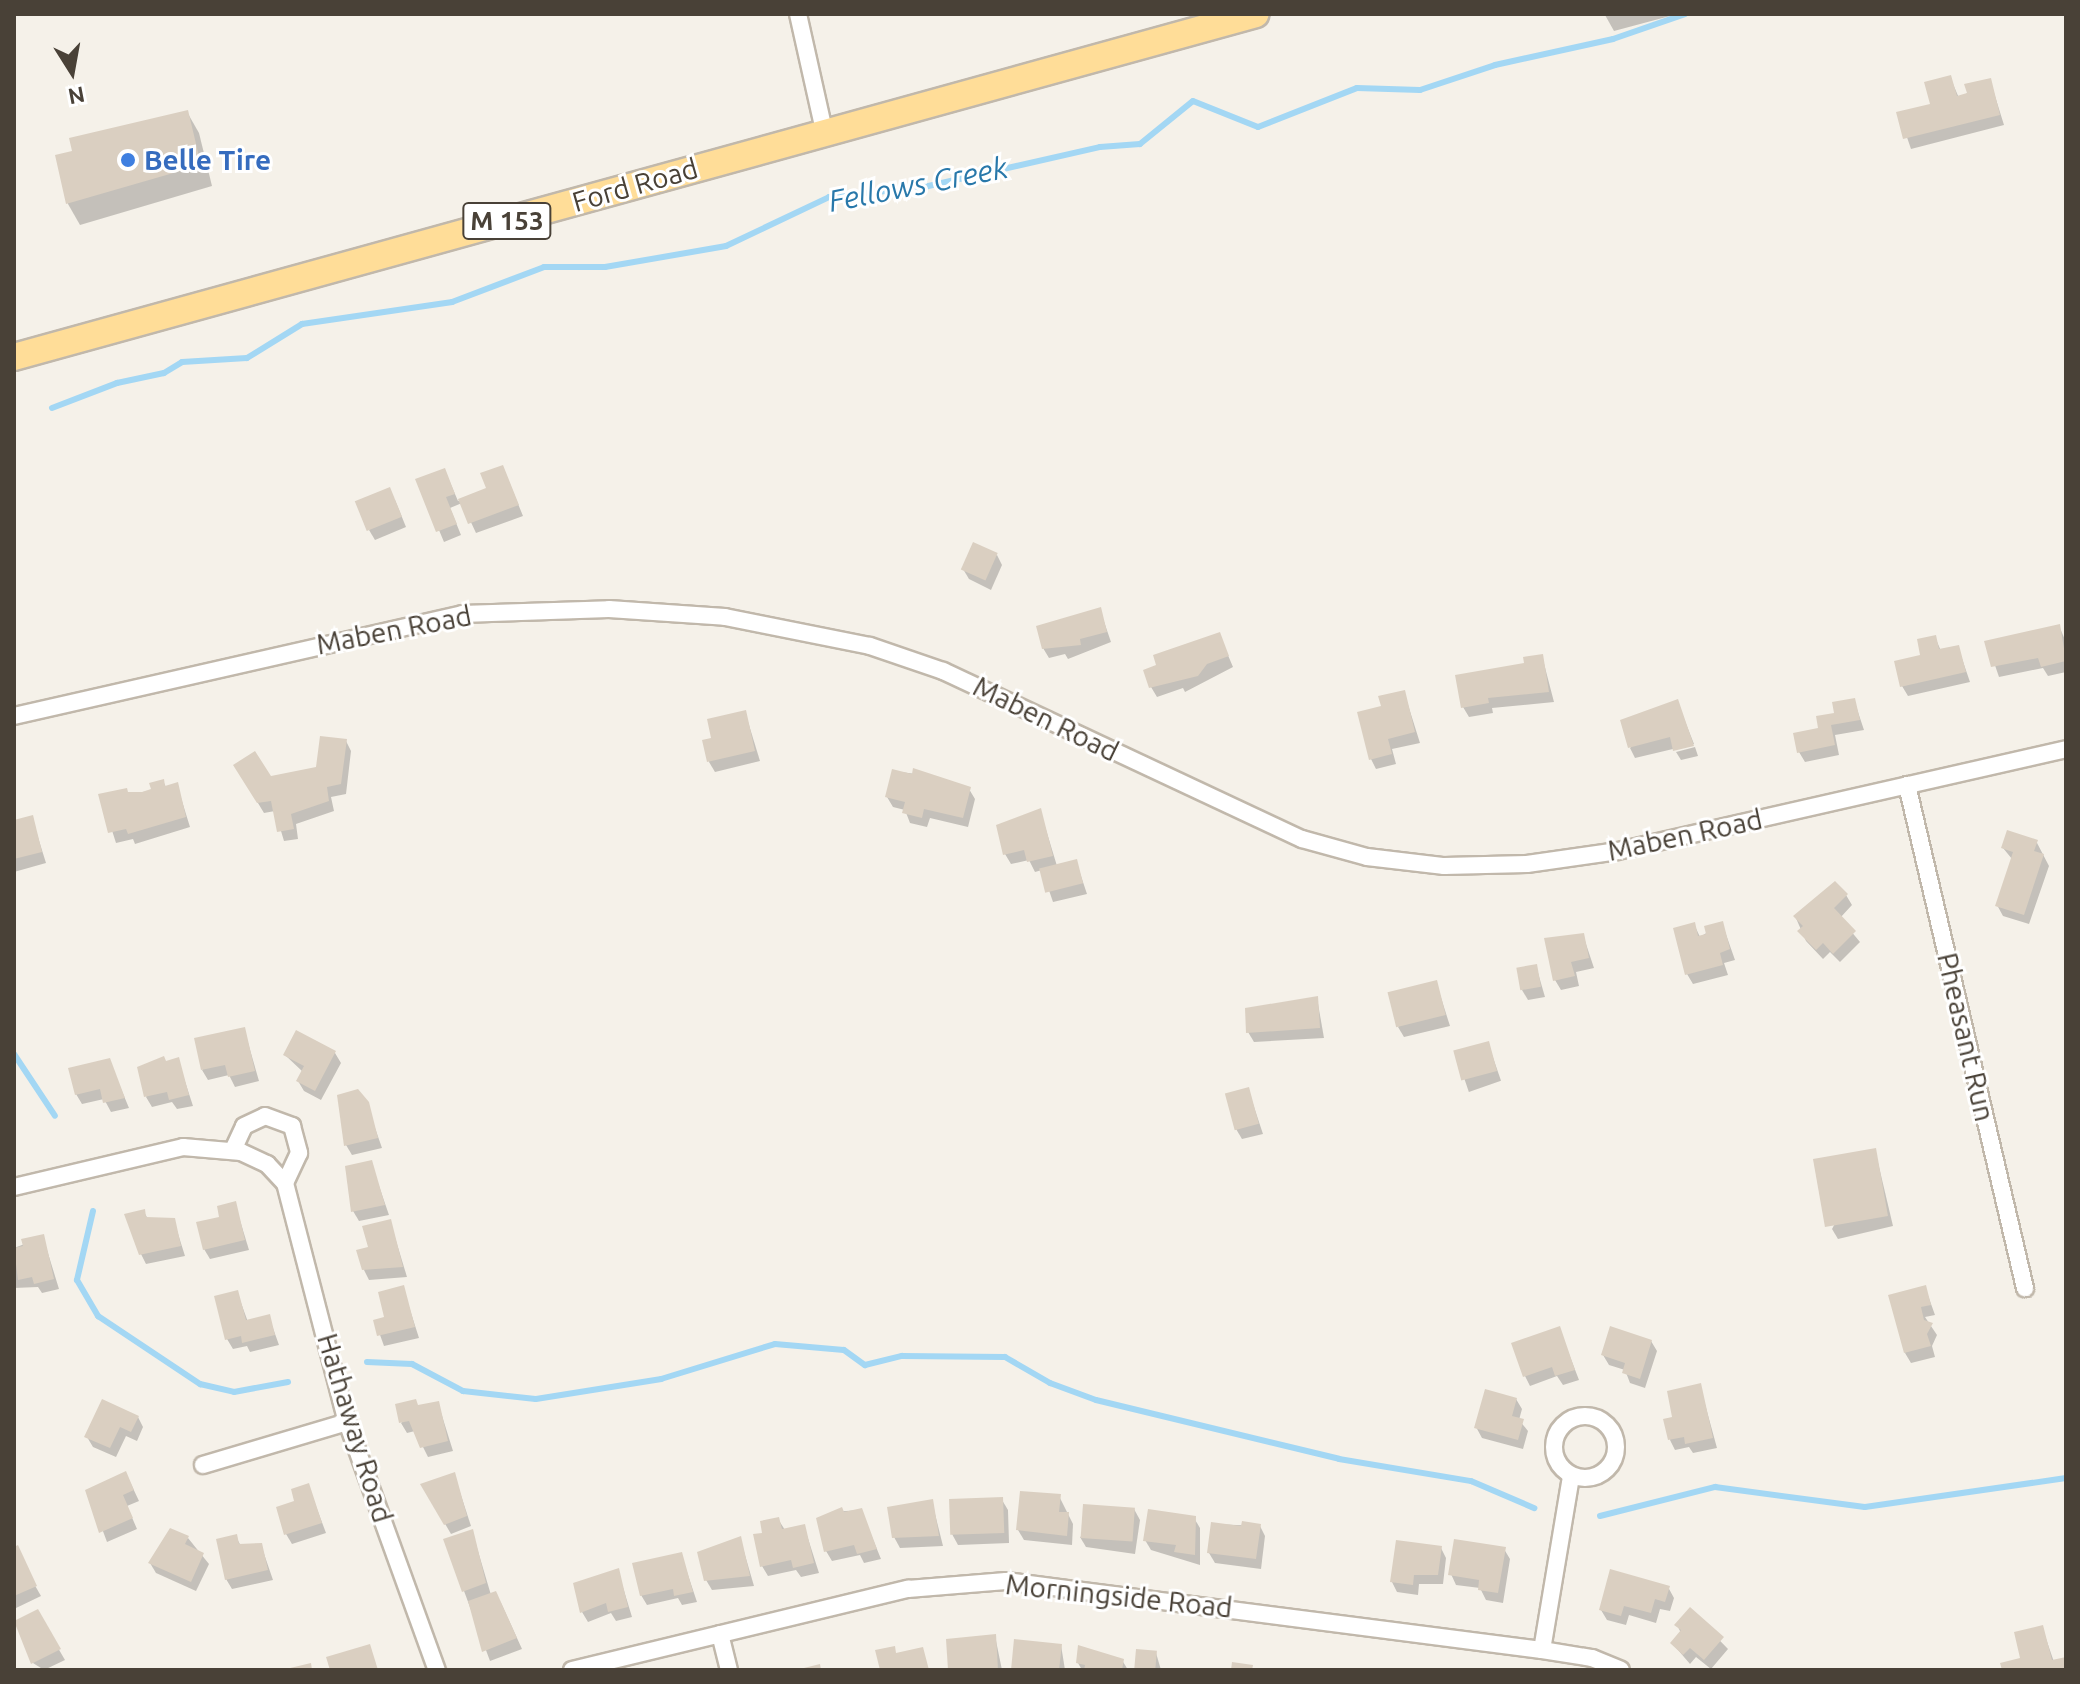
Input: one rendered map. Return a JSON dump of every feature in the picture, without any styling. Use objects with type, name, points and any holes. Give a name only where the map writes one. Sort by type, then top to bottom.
[{"type":"main road","name":"Ford Road","points":[[14,357],[824,130],[1256,14]]},
{"type":"street","points":[[798,14],[824,130]]},
{"type":"street","name":"Maben Road","points":[[14,716],[427,620],[523,608],[609,609],[725,617],[870,646],[1004,696],[1271,828],[1334,849],[1400,862],[1488,866],[1579,858],[2066,749]]},
{"type":"street","name":"Pheasant Run","points":[[1907,785],[2025,1288]]},
{"type":"street","points":[[14,1187],[183,1147],[233,1150],[267,1164],[285,1183],[299,1153],[292,1126],[265,1116],[244,1126],[233,1150]]},
{"type":"street","name":"Hathaway Road","points":[[285,1183],[347,1422],[437,1670]]},
{"type":"street","points":[[203,1465],[347,1422]]},
{"type":"street","points":[[1542,1650],[1571,1476]]},
{"type":"street","name":"Morningside Road","points":[[572,1670],[908,1589],[1006,1581],[1542,1650],[1592,1658],[1621,1670]]},
{"type":"street","points":[[720,1634],[729,1670]]},
{"type":"building","points":[[1951,75],[1957,96],[1967,93],[1964,84],[1991,78],[2000,115],[1903,139],[1896,112],[1930,104],[1924,82]]},
{"type":"building","name":"Belle Tire","points":[[188,110],[201,165],[66,204],[55,155],[72,151],[69,138]]},
{"type":"building","points":[[503,465],[519,505],[468,524],[458,499],[486,488],[480,473]]},
{"type":"building","points":[[445,468],[455,494],[446,497],[457,524],[436,532],[415,479]]},
{"type":"building","points":[[390,487],[402,517],[367,531],[355,501]]},
{"type":"building","points":[[973,542],[998,553],[985,580],[961,569]]},
{"type":"building","points":[[1101,607],[1107,632],[1080,639],[1081,645],[1042,649],[1036,626]]},
{"type":"building","points":[[2060,624],[2066,661],[2041,667],[2038,658],[1991,667],[1984,641]]},
{"type":"building","points":[[1220,632],[1229,656],[1207,664],[1198,676],[1149,688],[1143,670],[1156,665],[1153,655]]},
{"type":"building","points":[[1936,635],[1939,649],[1959,645],[1966,672],[1900,687],[1894,661],[1920,655],[1917,639]]},
{"type":"building","points":[[1543,654],[1549,692],[1488,698],[1489,703],[1461,708],[1455,675],[1524,663],[1523,657]]},
{"type":"building","points":[[1405,690],[1415,732],[1388,739],[1392,754],[1369,760],[1357,712],[1381,706],[1378,696]]},
{"type":"building","points":[[1855,698],[1860,720],[1831,725],[1835,745],[1797,753],[1793,733],[1818,728],[1816,716],[1834,713],[1832,702]]},
{"type":"building","points":[[1678,699],[1694,746],[1673,751],[1670,737],[1628,748],[1620,720]]},
{"type":"building","points":[[746,710],[755,751],[707,762],[702,740],[711,738],[707,719]]},
{"type":"building","points":[[320,736],[347,739],[341,784],[327,787],[329,801],[291,814],[294,829],[277,832],[271,801],[257,803],[233,765],[255,751],[271,776],[316,767]]},
{"type":"building","points":[[913,768],[971,787],[963,818],[924,809],[922,818],[902,813],[905,802],[885,797],[892,769],[912,774]]},
{"type":"building","points":[[164,779],[165,786],[178,782],[186,817],[128,834],[126,829],[108,833],[98,794],[127,788],[128,792],[142,792],[151,789],[149,783]]},
{"type":"building","points":[[1041,808],[1053,856],[1027,862],[1024,850],[1003,855],[996,825]]},
{"type":"building","points":[[33,815],[42,852],[14,859],[14,820]]},
{"type":"building","points":[[2007,830],[2038,840],[2034,851],[2044,854],[2024,915],[1995,906],[2013,852],[2001,848]]},
{"type":"building","points":[[1077,859],[1083,883],[1045,893],[1039,868]]},
{"type":"building","points":[[1835,881],[1848,894],[1834,908],[1856,931],[1833,954],[1823,943],[1816,950],[1797,931],[1803,926],[1793,916]]},
{"type":"building","points":[[1723,921],[1730,949],[1720,953],[1723,965],[1685,975],[1673,928],[1695,922],[1698,936],[1706,934],[1704,926]]},
{"type":"building","points":[[1584,933],[1589,958],[1571,962],[1575,976],[1553,981],[1544,938]]},
{"type":"building","points":[[1537,964],[1541,987],[1520,990],[1516,968]]},
{"type":"building","points":[[1437,980],[1446,1015],[1396,1027],[1388,992]]},
{"type":"building","points":[[1318,996],[1320,1028],[1246,1033],[1245,1008]]},
{"type":"building","points":[[245,1027],[255,1071],[228,1077],[225,1065],[201,1070],[194,1038]]},
{"type":"building","points":[[296,1030],[336,1051],[315,1091],[296,1081],[304,1066],[283,1055]]},
{"type":"building","points":[[1489,1041],[1497,1071],[1461,1081],[1453,1051]]},
{"type":"building","points":[[164,1056],[166,1061],[179,1057],[189,1095],[169,1100],[167,1092],[144,1097],[137,1067]]},
{"type":"building","points":[[110,1058],[125,1098],[103,1103],[100,1089],[75,1095],[68,1068]]},
{"type":"building","points":[[1249,1087],[1259,1124],[1235,1130],[1225,1093]]},
{"type":"building","points":[[358,1089],[369,1102],[378,1138],[344,1146],[337,1095]]},
{"type":"building","points":[[1876,1148],[1888,1216],[1825,1227],[1813,1159]]},
{"type":"building","points":[[372,1160],[385,1205],[351,1212],[345,1166]]},
{"type":"building","points":[[236,1201],[245,1240],[203,1250],[196,1222],[219,1217],[217,1206]]},
{"type":"building","points":[[145,1209],[146,1217],[175,1218],[181,1246],[139,1255],[124,1214]]},
{"type":"building","points":[[391,1219],[403,1267],[362,1270],[356,1250],[368,1247],[362,1226]]},
{"type":"building","points":[[44,1234],[54,1279],[34,1284],[32,1277],[18,1280],[14,1248],[23,1246],[21,1239]]},
{"type":"building","points":[[404,1285],[415,1327],[377,1336],[373,1320],[384,1317],[378,1292]]},
{"type":"building","points":[[1926,1285],[1931,1305],[1921,1307],[1924,1320],[1933,1323],[1927,1334],[1931,1346],[1904,1353],[1888,1295]]},
{"type":"building","points":[[238,1290],[246,1320],[270,1314],[275,1335],[242,1343],[241,1336],[225,1340],[214,1296]]},
{"type":"building","points":[[1560,1326],[1575,1370],[1555,1376],[1552,1367],[1523,1377],[1511,1343]]},
{"type":"building","points":[[1610,1326],[1652,1340],[1640,1379],[1622,1373],[1625,1363],[1601,1355]]},
{"type":"building","points":[[1701,1383],[1713,1438],[1685,1444],[1684,1437],[1668,1440],[1663,1419],[1672,1417],[1667,1391]]},
{"type":"building","points":[[1485,1389],[1517,1398],[1512,1416],[1524,1419],[1518,1440],[1474,1428]]},
{"type":"building","points":[[102,1399],[139,1416],[131,1432],[120,1427],[110,1448],[84,1437]]},
{"type":"building","points":[[416,1399],[418,1405],[439,1401],[448,1441],[420,1448],[409,1421],[399,1423],[395,1404]]},
{"type":"building","points":[[126,1471],[134,1490],[123,1495],[133,1518],[99,1533],[85,1490]]},
{"type":"building","points":[[455,1472],[467,1516],[444,1525],[420,1484]]},
{"type":"building","points":[[309,1483],[322,1523],[284,1535],[276,1507],[294,1501],[291,1489]]},
{"type":"building","points":[[1020,1491],[1061,1494],[1059,1512],[1069,1512],[1067,1536],[1016,1530]]},
{"type":"building","points":[[1003,1497],[1004,1533],[950,1535],[949,1499]]},
{"type":"building","points":[[933,1499],[939,1536],[892,1538],[887,1507]]},
{"type":"building","points":[[1083,1504],[1135,1508],[1133,1542],[1081,1538]]},
{"type":"building","points":[[842,1507],[844,1512],[862,1508],[877,1549],[857,1554],[854,1545],[824,1552],[816,1518]]},
{"type":"building","points":[[1148,1509],[1196,1516],[1195,1555],[1174,1552],[1176,1545],[1143,1541]]},
{"type":"building","points":[[779,1517],[782,1529],[805,1524],[814,1563],[793,1568],[791,1560],[760,1567],[753,1534],[762,1533],[760,1521]]},
{"type":"building","points":[[1242,1521],[1261,1524],[1256,1559],[1207,1553],[1211,1522],[1241,1526]]},
{"type":"building","points":[[170,1528],[189,1536],[185,1544],[204,1553],[191,1582],[148,1563]]},
{"type":"building","points":[[473,1529],[486,1583],[462,1592],[443,1539]]},
{"type":"building","points":[[237,1534],[239,1544],[262,1543],[268,1570],[225,1580],[216,1539]]},
{"type":"building","points":[[741,1536],[750,1576],[704,1581],[697,1552]]},
{"type":"building","points":[[1454,1539],[1506,1547],[1498,1593],[1478,1590],[1479,1580],[1448,1575]]},
{"type":"building","points":[[1396,1540],[1442,1546],[1438,1575],[1414,1575],[1413,1585],[1390,1582]]},
{"type":"building","points":[[18,1545],[37,1586],[14,1596],[14,1547]]},
{"type":"building","points":[[682,1552],[693,1592],[674,1596],[673,1589],[640,1596],[632,1563]]},
{"type":"building","points":[[619,1568],[628,1607],[608,1612],[606,1603],[580,1613],[573,1583]]},
{"type":"building","points":[[1610,1569],[1670,1586],[1665,1602],[1655,1599],[1651,1613],[1624,1606],[1621,1616],[1599,1610]]},
{"type":"building","points":[[496,1591],[517,1638],[482,1652],[468,1601]]},
{"type":"building","points":[[1690,1607],[1724,1637],[1704,1660],[1690,1648],[1683,1655],[1670,1643],[1681,1630],[1674,1625]]},
{"type":"building","points":[[38,1609],[61,1649],[31,1664],[14,1621]]},
{"type":"building","points":[[2043,1625],[2052,1660],[2066,1657],[2066,1670],[2002,1670],[2000,1663],[2020,1658],[2014,1632]]},
{"type":"building","points":[[996,1634],[998,1670],[948,1670],[946,1639]]},
{"type":"building","points":[[1014,1639],[1062,1644],[1059,1670],[1011,1670]]},
{"type":"building","points":[[370,1644],[378,1670],[330,1670],[326,1657]]},
{"type":"building","points":[[1078,1645],[1124,1659],[1122,1670],[1084,1670],[1085,1665],[1076,1663]]},
{"type":"building","points":[[895,1646],[896,1653],[923,1647],[929,1670],[880,1670],[875,1650]]},
{"type":"building","points":[[1136,1649],[1157,1651],[1155,1670],[1134,1670]]},
{"type":"building","points":[[1232,1662],[1253,1665],[1252,1670],[1231,1670]]},
{"type":"building","points":[[311,1663],[312,1670],[286,1670],[286,1669]]},
{"type":"building","points":[[820,1664],[821,1670],[800,1670],[800,1669]]},
{"type":"waterway","name":"Fellows Creek","points":[[52,408],[117,383],[164,373],[182,362],[247,358],[302,324],[452,302],[544,267],[605,267],[726,246],[829,197],[924,187],[1100,147],[1140,144],[1193,101],[1258,127],[1357,88],[1420,90],[1495,65],[1613,39],[1685,14]]},
{"type":"waterway","points":[[14,1054],[55,1116]]},
{"type":"waterway","points":[[93,1211],[77,1280],[98,1316],[200,1384],[234,1392],[288,1382]]},
{"type":"waterway","points":[[367,1362],[412,1364],[463,1391],[536,1399],[661,1379],[775,1344],[844,1350],[865,1365],[902,1356],[1005,1357],[1050,1383],[1096,1400],[1339,1459],[1471,1481],[1534,1508]]},
{"type":"waterway","points":[[1600,1516],[1715,1487],[1865,1507],[2066,1478]]},
{"type":"place","name":"Belle Tire","points":[[128,160]]}]
